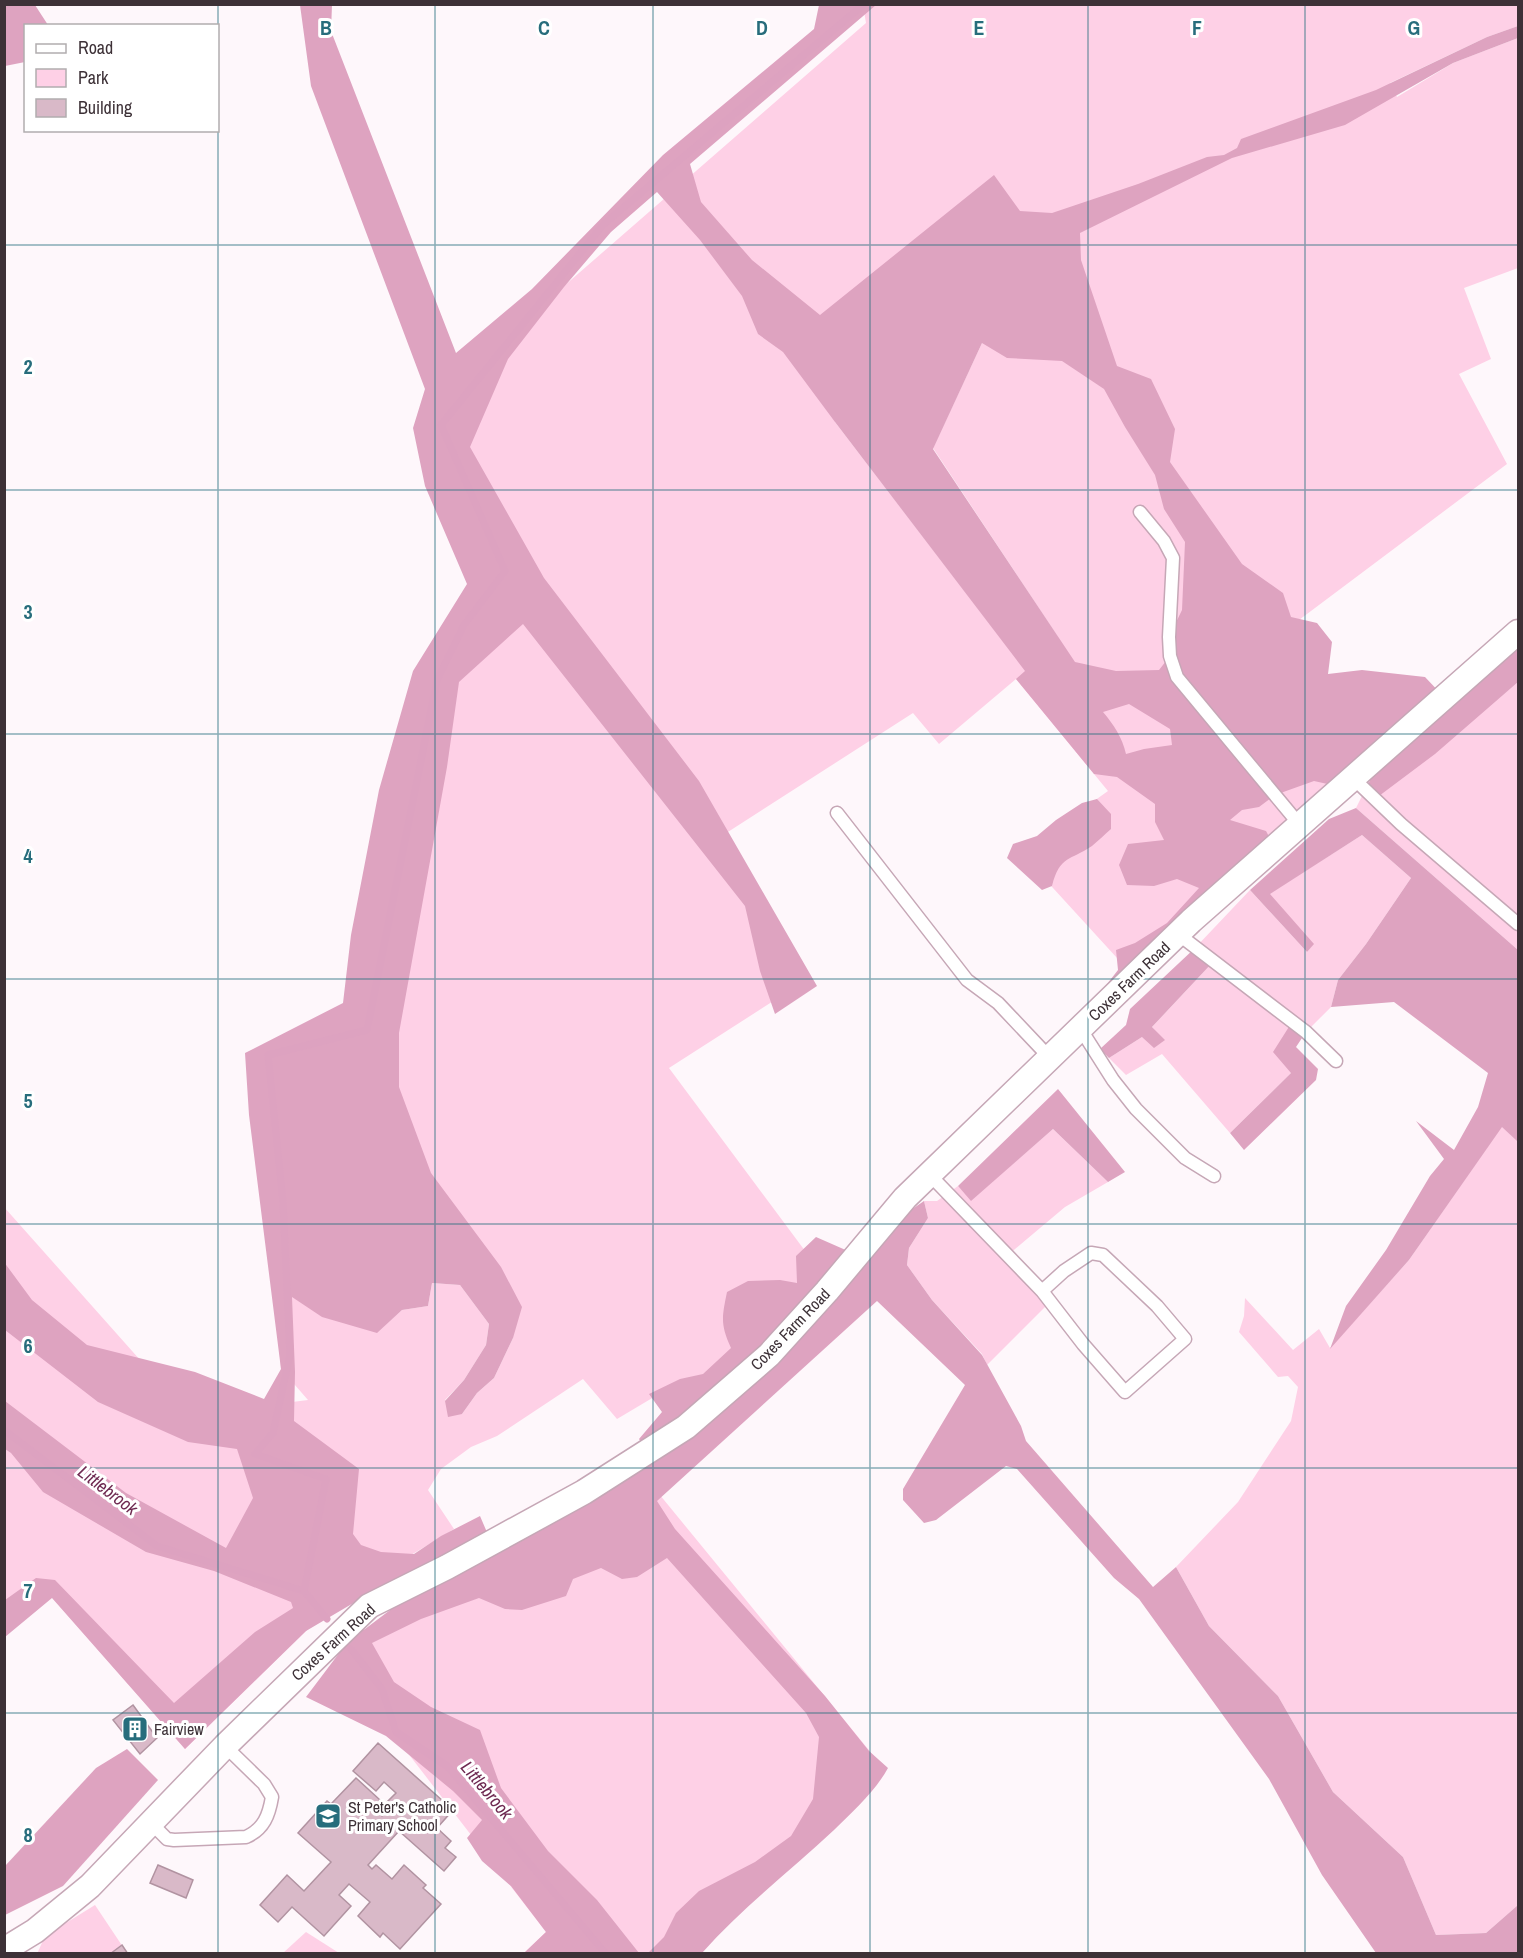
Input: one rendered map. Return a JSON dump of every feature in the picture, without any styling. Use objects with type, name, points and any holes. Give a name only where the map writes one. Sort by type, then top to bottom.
[{"type":"street","name":"Coxes Farm Road","points":[[4,1950],[35,1931],[90,1886],[225,1746],[369,1606],[447,1567],[584,1492],[686,1426],[769,1355],[827,1291],[905,1198],[1080,1028],[1178,934],[1299,824],[1518,632]]},
{"type":"lane","points":[[1140,512],[1164,541],[1173,558],[1168,631],[1170,656],[1177,676],[1299,824]]},
{"type":"lane","points":[[1352,777],[1401,824],[1518,924]]},
{"type":"lane","points":[[837,813],[967,980],[998,1003],[1050,1058]]},
{"type":"lane","points":[[1178,934],[1306,1032],[1336,1061]]},
{"type":"lane","points":[[1080,1028],[1113,1080],[1136,1109],[1185,1158],[1214,1176]]},
{"type":"lane","points":[[929,1174],[1042,1291],[1083,1344],[1125,1392],[1185,1339],[1156,1306],[1103,1255],[1091,1253],[1042,1291]]},
{"type":"lane","points":[[150,1822],[167,1839],[238,1838],[254,1833],[268,1817],[272,1797],[264,1784],[225,1746]]},
{"type":"green space","points":[[863,5],[1518,5],[1518,26],[1487,37],[1390,83],[1397,97],[1453,63],[1518,38],[1518,268],[1464,288],[1491,359],[1459,374],[1507,464],[1279,635],[1375,758],[1128,970],[1021,853],[1108,791],[1016,679],[939,744],[913,713],[717,839],[789,991],[669,1068],[820,1271],[703,1389],[654,1397],[617,1419],[583,1379],[497,1436],[471,1447],[441,1469],[428,1490],[454,1529],[340,1598],[185,1749],[42,1586],[5,1617],[4,1207],[189,1415],[308,1400],[281,1369],[254,1057],[353,1017],[384,831],[500,556],[453,472],[463,374],[866,23]],"holes":[[[1021,211],[982,343],[933,448],[1058,637],[1025,670],[835,422]],[[368,1125],[513,1338],[494,1378],[477,1393],[462,1414],[445,1400],[464,1380],[486,1345],[489,1324],[460,1285],[432,1283],[428,1306],[402,1310],[377,1332]]]},
{"type":"green space","points":[[1518,682],[1518,950],[1356,808],[1365,790],[1483,711]]},
{"type":"green space","points":[[1362,835],[1411,878],[1366,944],[1338,980],[1331,1007],[1306,1032],[1292,1022],[1291,1073],[1230,1133],[1162,1054],[1126,1075],[1109,1058],[1142,1037],[1164,1041],[1152,1027],[1213,962],[1195,948],[1250,890],[1307,952],[1313,944],[1269,894]]},
{"type":"green space","points":[[1502,1126],[1518,1142],[1518,1905],[1486,1933],[1436,1935],[1403,1857],[1333,1792],[1278,1696],[1209,1626],[1176,1567],[1238,1502],[1291,1421],[1298,1387],[1288,1376],[1278,1377],[1239,1332],[1244,1316],[1245,1298],[1293,1350],[1319,1329],[1330,1348],[1409,1260]]},
{"type":"green space","points":[[1053,1129],[1108,1182],[1065,1207],[1008,1255],[1050,1302],[987,1365],[982,1354],[932,1300],[907,1265],[909,1248],[928,1218],[924,1201],[937,1201],[958,1186],[971,1200]]},
{"type":"green space","points":[[655,1489],[877,1760],[685,1953],[524,1953],[546,1932],[339,1664],[352,1636]]},
{"type":"green space","points":[[95,1905],[127,1953],[37,1954],[45,1936]]},
{"type":"green space","points":[[306,1932],[339,1953],[283,1953]]},
{"type":"shaded area","points":[[5,4],[35,5],[47,24],[24,24],[24,62],[5,66]]},
{"type":"shaded area","points":[[300,5],[332,5],[331,31],[456,353],[532,289],[663,155],[814,29],[819,5],[876,5],[690,164],[701,202],[752,260],[820,315],[994,175],[1020,211],[1052,213],[1138,184],[1207,157],[1224,155],[1237,148],[1241,139],[1376,90],[1487,37],[1518,26],[1518,38],[1453,63],[1345,125],[1232,158],[1080,233],[1081,260],[1117,366],[1151,379],[1175,429],[1170,462],[1242,564],[1283,593],[1291,617],[1317,623],[1332,642],[1328,674],[1362,670],[1425,677],[1444,697],[1518,632],[1518,682],[1435,754],[1375,799],[1365,790],[1385,750],[1332,785],[1314,781],[1275,795],[1259,807],[1242,810],[1230,820],[1266,831],[1274,846],[1100,1000],[1104,988],[1118,970],[1116,950],[1135,943],[1167,923],[1199,888],[1177,879],[1154,886],[1127,885],[1119,865],[1128,844],[1164,840],[1155,822],[1155,804],[1117,777],[1094,774],[1016,679],[1025,671],[783,352],[758,334],[742,296],[700,240],[657,192],[611,232],[564,287],[508,359],[470,447],[544,578],[699,781],[817,986],[775,1014],[760,971],[745,906],[523,624],[459,682],[447,767],[399,1033],[399,1087],[431,1173],[501,1267],[522,1307],[513,1338],[494,1378],[477,1393],[462,1414],[448,1417],[445,1401],[464,1380],[486,1345],[489,1324],[460,1285],[432,1283],[428,1306],[402,1310],[377,1333],[322,1317],[292,1297],[294,1421],[359,1469],[353,1534],[361,1545],[381,1552],[414,1554],[441,1536],[480,1516],[489,1537],[367,1595],[306,1631],[185,1749],[52,1598],[5,1637],[5,1600],[36,1578],[55,1580],[174,1703],[255,1632],[293,1608],[291,1602],[214,1571],[146,1552],[43,1492],[11,1453],[5,1449],[5,1401],[126,1493],[226,1548],[253,1498],[237,1449],[188,1442],[98,1402],[5,1330],[4,1262],[32,1300],[87,1345],[195,1372],[264,1399],[281,1369],[249,1115],[245,1053],[343,1003],[351,935],[379,790],[413,671],[467,584],[425,486],[413,428],[425,389],[311,86]],"holes":[[[982,343],[1007,358],[1062,361],[1104,389],[1155,475],[1164,509],[1185,542],[1182,610],[1169,637],[1170,656],[1159,670],[1116,671],[1075,662],[933,449]],[[1129,704],[1170,729],[1172,745],[1126,754],[1117,732],[1103,712]]]},
{"type":"shaded area","points":[[1097,799],[1111,814],[1111,829],[1092,846],[1062,864],[1052,886],[1042,890],[1007,858],[1013,844],[1037,836],[1082,803]]},
{"type":"shaded area","points":[[1356,808],[1518,950],[1518,1142],[1502,1127],[1409,1260],[1330,1349],[1346,1306],[1386,1250],[1430,1176],[1444,1159],[1416,1121],[1454,1150],[1478,1107],[1488,1073],[1394,1002],[1331,1007],[1338,980],[1366,944],[1411,878],[1362,835],[1270,894],[1314,944],[1307,952],[1250,890],[1329,819]]},
{"type":"shaded area","points":[[1195,948],[1213,962],[1152,1027],[1165,1040],[1154,1048],[1142,1037],[1109,1058],[1100,1049],[1126,1025],[1130,1009]]},
{"type":"shaded area","points":[[1292,1022],[1306,1032],[1296,1047],[1318,1069],[1316,1080],[1244,1150],[1230,1133],[1291,1073],[1273,1052]]},
{"type":"shaded area","points":[[1058,1089],[1125,1172],[1108,1182],[1053,1129],[971,1201],[958,1186]]},
{"type":"shaded area","points":[[924,1201],[928,1218],[909,1248],[907,1265],[932,1300],[982,1355],[1021,1426],[1026,1441],[1153,1587],[1176,1567],[1209,1626],[1278,1696],[1333,1792],[1403,1857],[1436,1935],[1486,1933],[1518,1905],[1518,1953],[1376,1953],[1322,1875],[1269,1779],[1139,1599],[1114,1578],[1017,1469],[1006,1466],[936,1520],[924,1523],[903,1500],[903,1489],[965,1385],[877,1301],[657,1501],[675,1529],[825,1696],[869,1751],[888,1768],[870,1793],[834,1830],[750,1905],[702,1953],[648,1953],[664,1937],[676,1913],[699,1891],[755,1862],[791,1836],[813,1799],[819,1737],[806,1713],[667,1558],[637,1577],[622,1579],[601,1568],[573,1579],[566,1596],[522,1610],[505,1609],[479,1598],[421,1619],[372,1643],[394,1682],[431,1707],[480,1730],[501,1788],[548,1851],[597,1900],[639,1953],[524,1953],[546,1932],[511,1886],[482,1861],[467,1838],[482,1820],[453,1791],[386,1736],[306,1697],[352,1636],[365,1629],[447,1567],[647,1451],[639,1439],[662,1412],[649,1394],[680,1379],[703,1374],[731,1348],[723,1320],[727,1292],[748,1281],[780,1280],[797,1283],[796,1256],[816,1237],[857,1255],[905,1214]]},
{"type":"shaded area","points":[[127,1749],[158,1780],[63,1886],[5,1915],[5,1866],[96,1768]]},
{"type":"building","name":"Fairview","points":[[133,1705],[157,1738],[140,1754],[113,1720]]},
{"type":"building","points":[[378,1743],[453,1810],[437,1828],[451,1841],[445,1848],[456,1857],[444,1871],[399,1831],[368,1865],[372,1869],[376,1865],[392,1879],[404,1865],[426,1885],[423,1888],[441,1904],[400,1949],[383,1933],[380,1937],[358,1916],[370,1902],[349,1884],[339,1895],[351,1906],[324,1936],[292,1907],[278,1922],[260,1905],[287,1875],[304,1891],[331,1862],[298,1833],[327,1801],[331,1804],[356,1778],[380,1800],[373,1808],[382,1816],[391,1805],[387,1802],[396,1793],[384,1782],[376,1791],[353,1771]]},
{"type":"building","points":[[158,1865],[193,1880],[186,1898],[150,1883]]},
{"type":"building","points":[[122,1945],[128,1954],[110,1954]]},
{"type":"waterway","points":[[304,1591],[326,1479],[255,1454],[273,1433],[290,1355],[283,1202],[268,1055],[367,1030],[437,680],[464,625],[505,571],[441,425],[603,225],[864,4]]},
{"type":"waterway","name":"Littlebrook","points":[[4,1430],[157,1546],[304,1591],[327,1619]]},
{"type":"waterway","name":"Littlebrook","points":[[351,1649],[382,1689],[396,1732],[447,1766],[606,1954]]},
{"type":"place","name":"Fairview","points":[[135,1729]]},
{"type":"place","name":"St Peter's Catholic Primary School","points":[[328,1816]]}]
